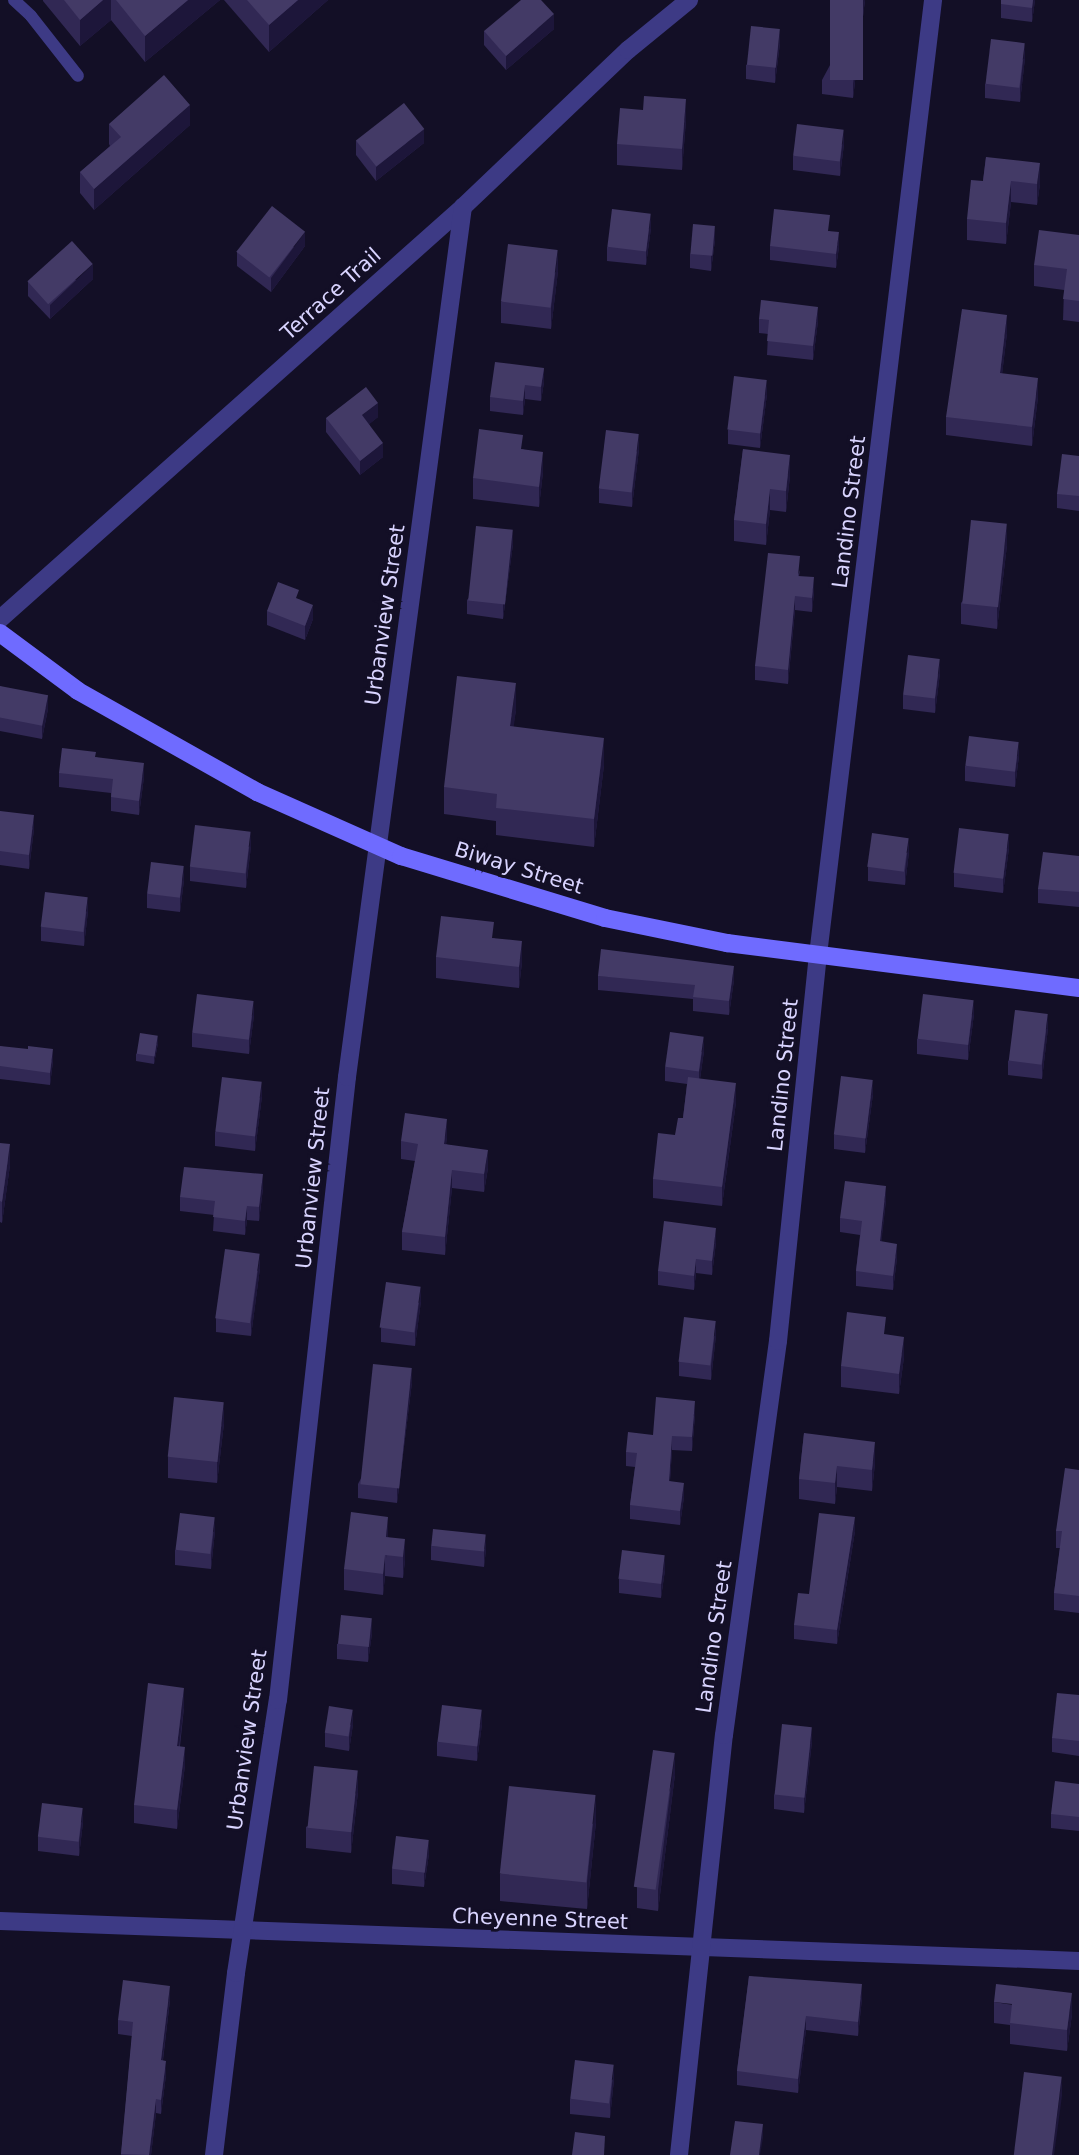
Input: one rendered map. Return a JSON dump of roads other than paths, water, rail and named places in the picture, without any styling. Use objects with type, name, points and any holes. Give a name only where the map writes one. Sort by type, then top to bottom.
[{"type":"street","name":"Terrace Trail","points":[[0,619],[463,207],[628,50],[689,0]]},
{"type":"street","name":"Landino Street","points":[[679,2155],[724,1735],[778,1341],[818,956],[933,0]]},
{"type":"street","name":"Urbanview Street","points":[[214,2155],[242,1930],[278,1700],[347,1077],[463,207]]},
{"type":"street","name":"Biway Street","points":[[0,633],[78,691],[257,792],[401,856],[605,918],[727,943],[1079,988]]},
{"type":"street","name":"Cheyenne Street","points":[[0,1921],[1079,1961]]},
{"type":"lane","points":[[14,0],[31,16],[78,76]]}]
